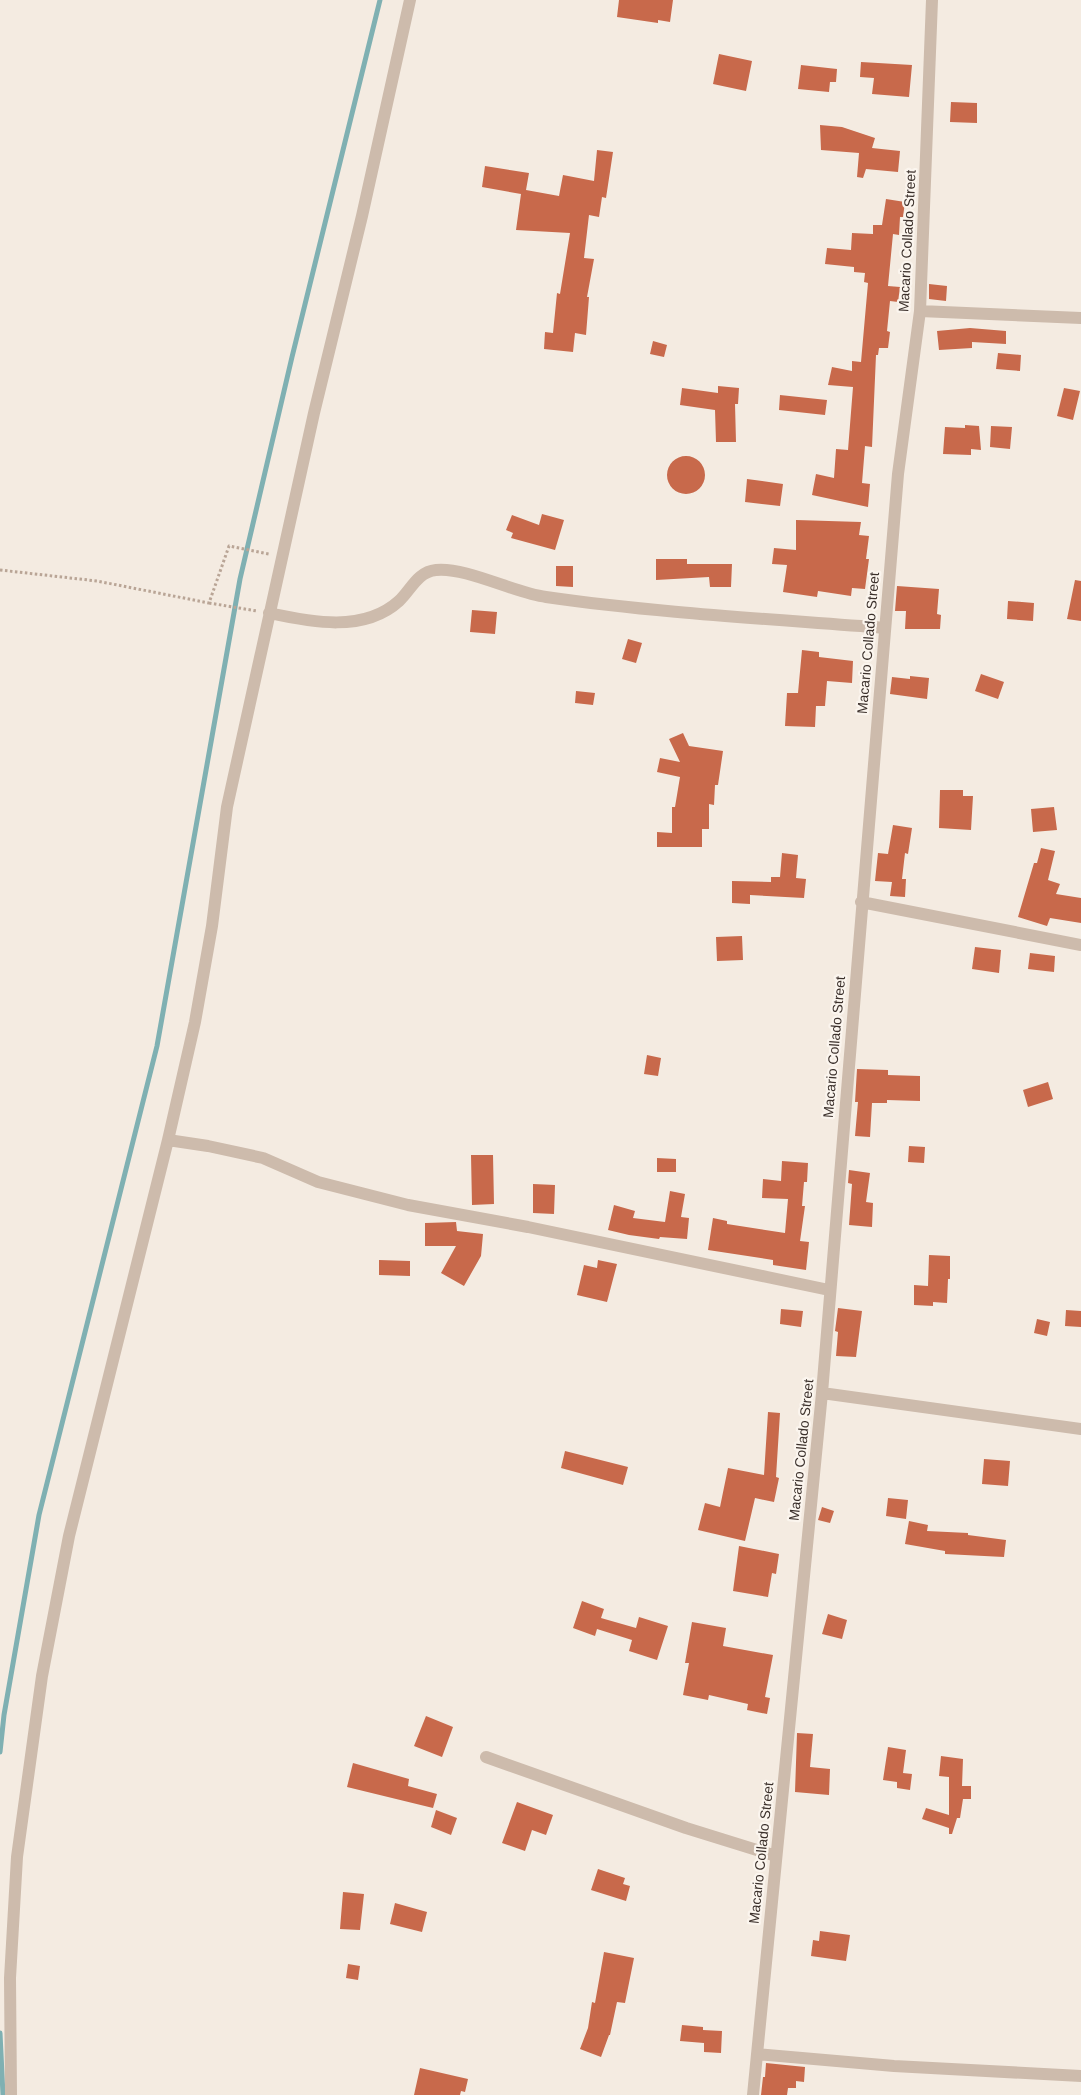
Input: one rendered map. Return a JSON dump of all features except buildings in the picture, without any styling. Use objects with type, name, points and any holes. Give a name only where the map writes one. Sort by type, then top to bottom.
[{"type":"street","points":[[11,2095],[10,1978],[17,1857],[42,1676],[69,1536],[168,1140],[195,1022],[212,926],[227,807],[263,612],[410,0]]},
{"type":"street","name":"Macario Collado Street","points":[[753,2095],[822,1393],[829,1290],[898,474],[920,311],[932,0]]},
{"type":"street","points":[[920,311],[1081,318]]},
{"type":"street","points":[[263,612],[297,618],[358,621],[380,614],[400,601],[421,576],[436,570],[458,572],[543,597],[884,628]]},
{"type":"street","points":[[862,902],[1081,945]]},
{"type":"street","points":[[168,1140],[208,1146],[263,1158],[318,1182],[408,1206],[528,1227],[829,1290]]},
{"type":"street","points":[[822,1393],[1081,1428]]},
{"type":"street","points":[[486,1757],[686,1828],[776,1856]]},
{"type":"street","points":[[757,2054],[894,2066],[1081,2076]]},
{"type":"path","points":[[209,603],[229,546],[269,553]]},
{"type":"path","points":[[0,570],[97,580],[263,612]]},
{"type":"waterway","points":[[0,1752],[4,1715],[39,1515],[157,1046],[240,579],[292,357],[380,0]]},
{"type":"waterway","points":[[0,2033],[3,2095]]}]
